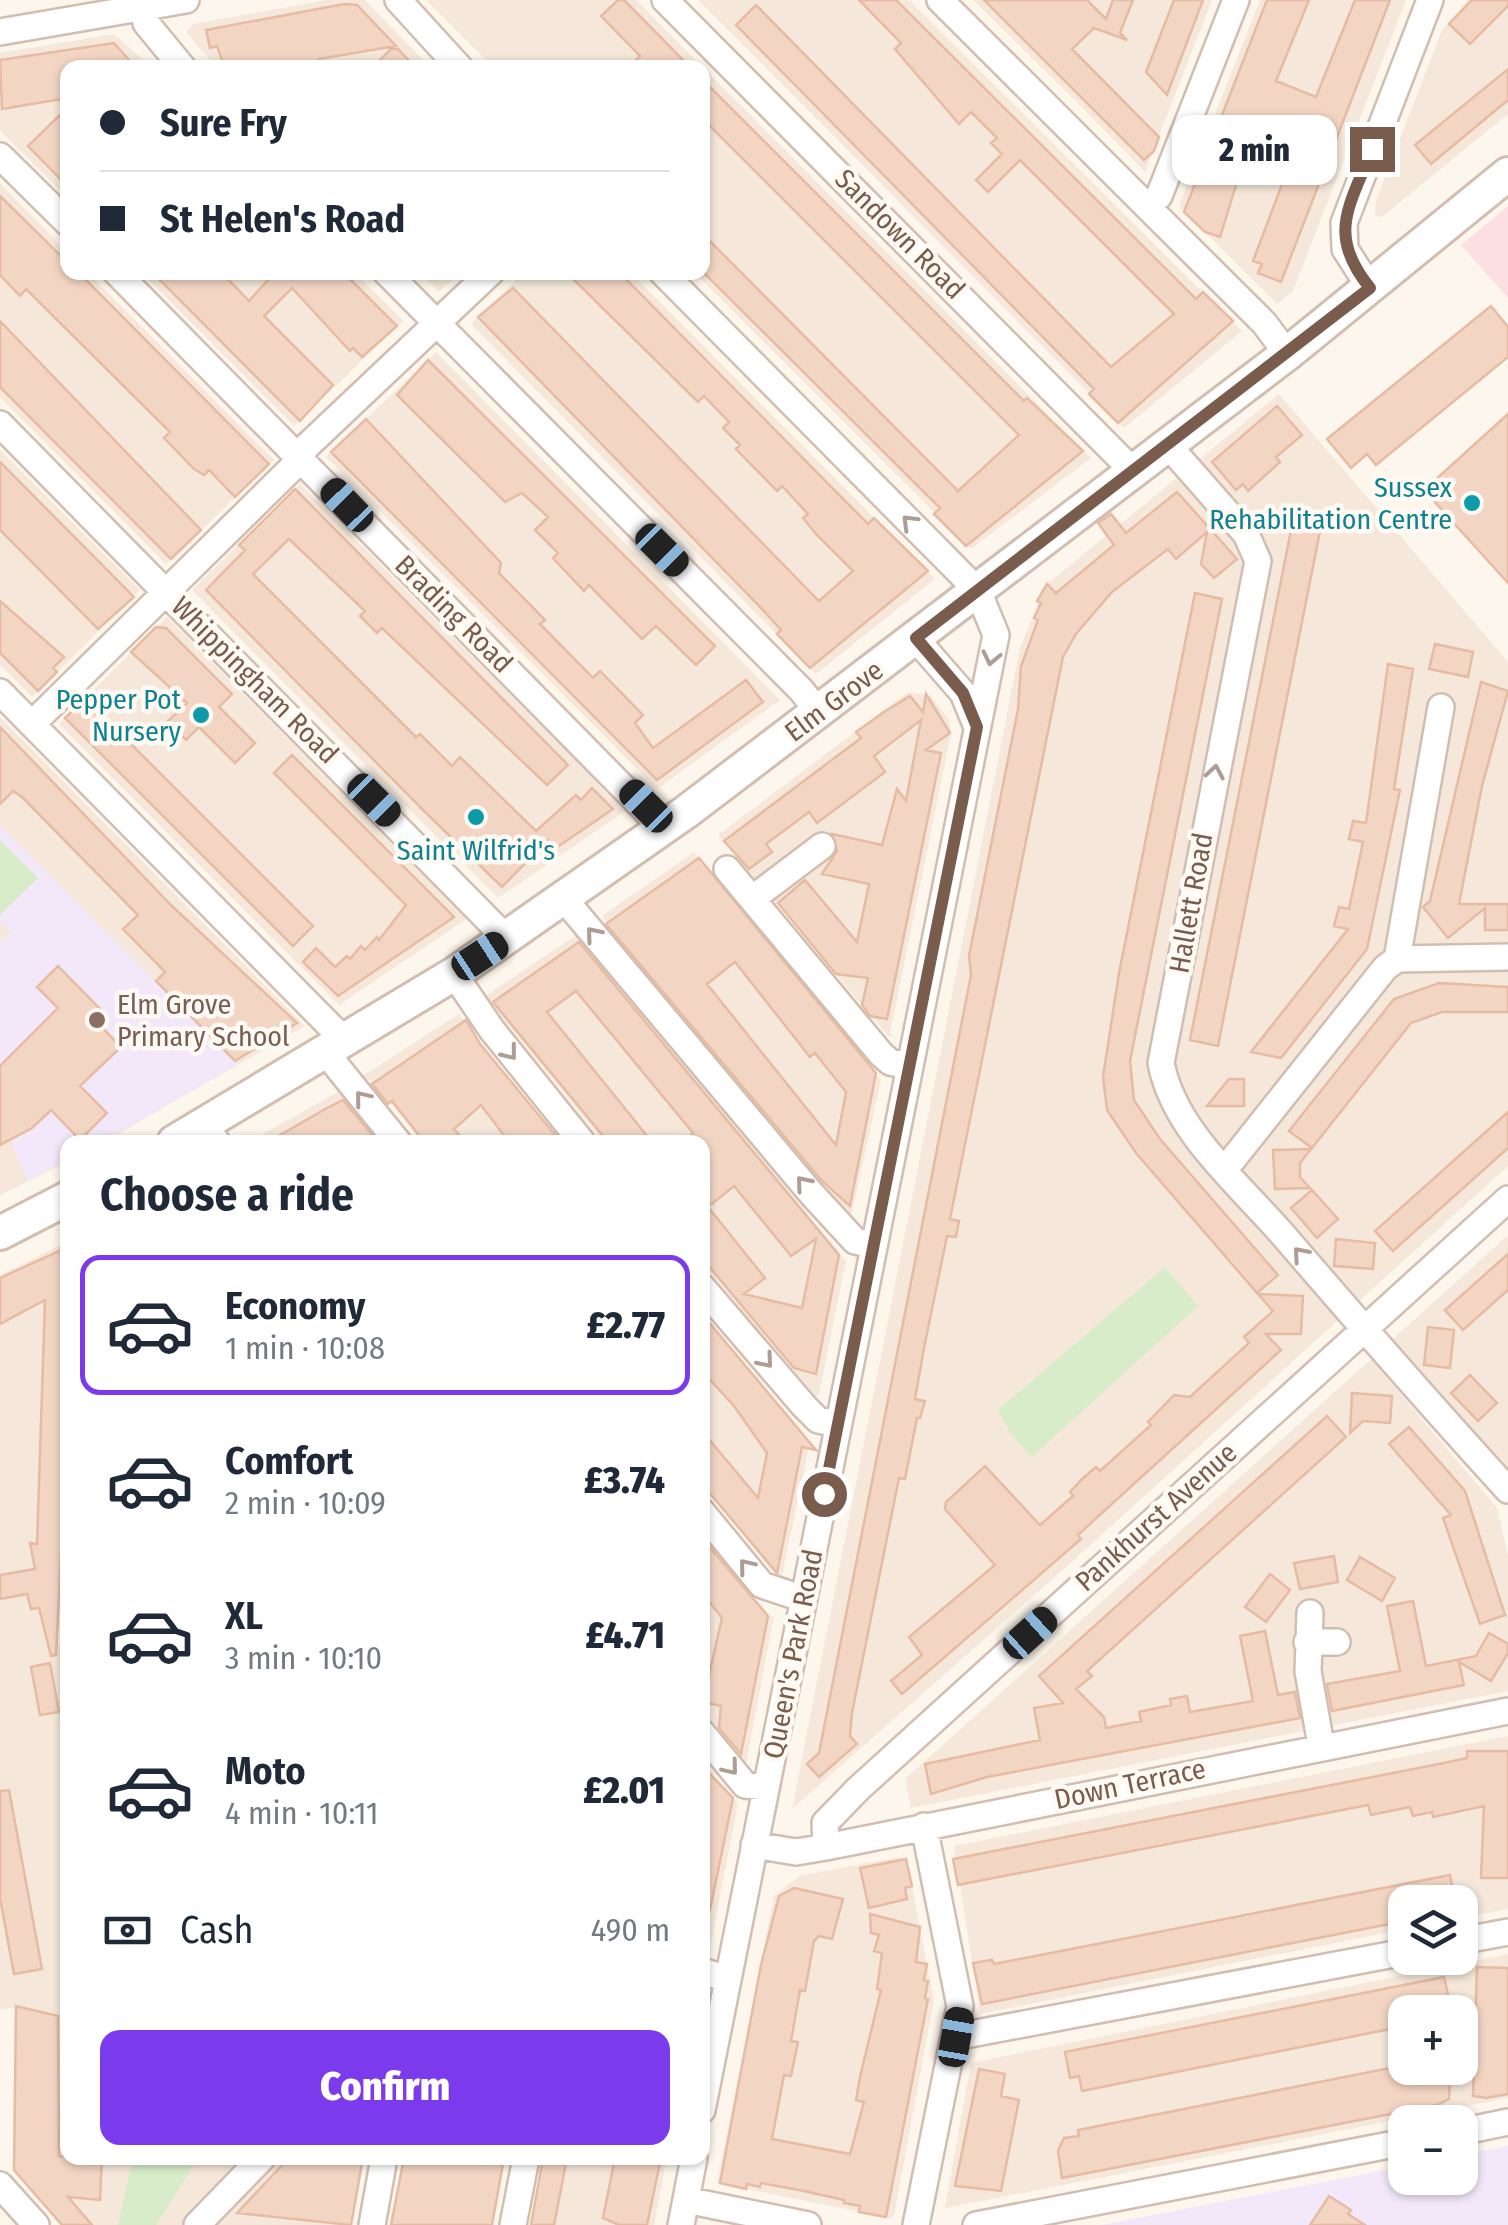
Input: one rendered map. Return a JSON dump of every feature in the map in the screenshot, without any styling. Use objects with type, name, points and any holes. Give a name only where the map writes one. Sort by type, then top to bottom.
[{"type":"street","points":[[0,32],[186,0]]},
{"type":"street","points":[[398,0],[453,60]]},
{"type":"street","name":"Sandown Road","points":[[665,0],[1132,470]]},
{"type":"street","points":[[940,0],[1265,324],[1287,354]]},
{"type":"street","points":[[1148,206],[1159,196],[1236,0]]},
{"type":"street","points":[[1370,288],[1345,249],[1344,223],[1430,0]]},
{"type":"street","points":[[144,7],[146,23],[176,60]]},
{"type":"street","points":[[0,156],[60,216]]},
{"type":"street","name":"Elm Grove","points":[[210,1135],[335,1047],[565,900],[663,828],[1287,354],[1508,174]]},
{"type":"street","name":"Brading Road","points":[[124,280],[663,828]]},
{"type":"street","points":[[394,280],[802,691],[818,712]]},
{"type":"street","points":[[32,724],[483,280]]},
{"type":"street","points":[[670,280],[978,591]]},
{"type":"street","name":"Whippingham Road","points":[[0,424],[507,939]]},
{"type":"street","name":"Hallett Road","points":[[1167,444],[1246,534],[1258,561],[1162,1063],[1176,1106],[1363,1328],[1508,1490]]},
{"type":"street","name":"Queen's Park Road","points":[[710,2027],[715,1975],[754,1844],[766,1788],[996,635],[978,591]]},
{"type":"street","points":[[916,638],[963,693],[977,727]]},
{"type":"street","points":[[0,692],[335,1047],[393,1135]]},
{"type":"street","points":[[1226,1168],[1397,959],[1442,707]]},
{"type":"street","points":[[752,899],[822,846]]},
{"type":"street","points":[[728,869],[881,1054],[890,1062],[910,1066]]},
{"type":"street","points":[[565,900],[810,1192],[855,1241],[874,1244]]},
{"type":"street","points":[[1397,959],[1508,957]]},
{"type":"street","points":[[454,974],[577,1135]]},
{"type":"street","name":"Pankhurst Avenue","points":[[826,1847],[825,1824],[858,1789],[1508,1199]]},
{"type":"street","points":[[0,1233],[60,1202]]},
{"type":"street","points":[[710,1296],[818,1420],[838,1424]]},
{"type":"street","points":[[710,1522],[762,1585],[804,1599]]},
{"type":"street","points":[[1310,1613],[1307,1642],[1321,1745]]},
{"type":"street","points":[[1307,1642],[1337,1642]]},
{"type":"street","name":"Down Terrace","points":[[754,1844],[796,1852],[826,1847],[1321,1745],[1508,1711]]},
{"type":"street","points":[[710,1743],[745,1785],[766,1788]]},
{"type":"street","points":[[916,2225],[956,2037],[958,1996],[924,1826]]},
{"type":"street","points":[[1478,1938],[1508,1932]]},
{"type":"street","points":[[956,2037],[1388,1955]]},
{"type":"street","points":[[1478,2128],[1508,2122]]},
{"type":"street","points":[[976,2225],[1388,2145]]},
{"type":"street","points":[[197,2225],[255,2165]]},
{"type":"street","points":[[372,2225],[383,2165]]},
{"type":"street","points":[[512,2225],[525,2165]]},
{"type":"street","points":[[693,2165],[683,2213],[808,2225]]},
{"type":"street","points":[[0,2184],[34,2223]]},
{"type":"shaded area","points":[[327,0],[365,0],[423,60],[210,60],[186,32],[193,24]]},
{"type":"shaded area","points":[[426,0],[636,0],[696,60],[486,60]]},
{"type":"shaded area","points":[[698,0],[909,0],[1242,331],[1124,428]]},
{"type":"shaded area","points":[[973,0],[1212,0],[1145,172],[1077,102]]},
{"type":"shaded area","points":[[1260,0],[1406,0],[1293,291],[1277,304],[1179,206]]},
{"type":"shaded area","points":[[1468,0],[1508,0],[1508,114],[1382,217],[1375,216],[1376,201],[1442,30]]},
{"type":"shaded area","points":[[114,34],[143,60],[60,60],[60,191],[0,130],[0,53]]},
{"type":"shaded area","points":[[710,74],[1091,458],[971,549],[702,280],[710,280]]},
{"type":"shaded area","points":[[0,183],[60,245],[60,280],[95,280],[274,460],[166,564],[0,397]]},
{"type":"shaded area","points":[[1508,206],[1508,298],[1461,245]]},
{"type":"shaded area","points":[[149,280],[362,280],[403,321],[294,426]]},
{"type":"shaded area","points":[[427,280],[452,280],[439,292]]},
{"type":"shaded area","points":[[516,280],[638,280],[935,579],[816,674],[471,324]]},
{"type":"shaded area","points":[[436,352],[780,700],[657,789],[326,457]]},
{"type":"shaded area","points":[[1279,394],[1508,662],[1508,1166],[1065,1568],[792,1809],[1020,648],[1046,585]]},
{"type":"shaded area","points":[[0,450],[140,590],[32,697],[0,665]]},
{"type":"shaded area","points":[[300,484],[624,812],[498,898],[225,624],[192,590]]},
{"type":"shaded area","points":[[167,617],[466,919],[339,1005],[59,724]]},
{"type":"shaded area","points":[[908,692],[930,695],[949,719],[951,733],[890,1034],[897,1037],[888,1036],[718,835]]},
{"type":"shaded area","points":[[0,717],[305,1026],[116,1135],[60,1135],[60,1165],[0,1195]]},
{"type":"shaded area","name":"Elm Grove Primary School","points":[[0,825],[238,1065],[113,1135],[60,1135],[60,1164],[28,1181],[0,1116],[0,942],[11,932],[0,921]]},
{"type":"shaded area","points":[[694,852],[881,1080],[851,1217],[602,916]]},
{"type":"shaded area","points":[[578,934],[846,1261],[819,1394],[813,1397],[710,1272],[710,1135],[598,1135],[491,1004],[478,1001]]},
{"type":"shaded area","points":[[459,1014],[556,1135],[418,1135],[372,1081],[359,1078]]},
{"type":"shaded area","points":[[339,1091],[376,1135],[261,1135]]},
{"type":"shaded area","points":[[1508,1235],[1508,1471],[1420,1372],[1384,1347]]},
{"type":"shaded area","points":[[60,1245],[60,2165],[362,2165],[351,2225],[62,2225],[14,2168],[16,2008],[0,2009],[0,1275]]},
{"type":"shaded area","points":[[710,1323],[810,1442],[782,1576],[776,1576],[710,1493]]},
{"type":"shaded area","points":[[1371,1359],[1497,1508],[1508,1555],[1508,1691],[911,1808],[905,1779]]},
{"type":"shaded area","points":[[710,1546],[768,1616],[774,1616],[746,1764],[710,1721]]},
{"type":"shaded area","points":[[1508,1736],[1508,1909],[1478,1915],[1478,1885],[1388,1885],[1388,1932],[980,2014],[954,1846]]},
{"type":"shaded area","points":[[710,1770],[738,1804],[710,1947]]},
{"type":"shaded area","points":[[899,1857],[907,1861],[934,2000],[894,2215],[890,2218],[717,2183],[774,1896],[799,1876]]},
{"type":"shaded area","points":[[1508,1954],[1508,2098],[1472,2105],[1388,2105],[1388,2121],[945,2208],[971,2063],[1405,1975],[1478,1975],[1478,1960]]},
{"type":"shaded area","points":[[1508,2146],[1508,2225],[1102,2225],[1388,2169],[1388,2195],[1478,2195],[1478,2152]]},
{"type":"shaded area","points":[[542,2165],[666,2165],[654,2225],[530,2225]]},
{"type":"green space","points":[[0,840],[38,878],[0,915]]},
{"type":"green space","points":[[1165,1267],[1198,1306],[1032,1457],[1011,1434],[998,1410]]},
{"type":"green space","points":[[131,2165],[194,2165],[156,2225],[118,2225]]},
{"type":"building","points":[[618,0],[624,0],[683,60],[636,60],[640,56],[601,16]]},
{"type":"building","points":[[859,0],[896,0],[1196,299],[1203,292],[1233,321],[1118,423],[1089,394],[1094,389],[736,25],[756,5],[1111,367],[1174,314],[1020,160],[988,192],[976,180],[1002,154],[991,143],[997,138],[971,112],[959,124],[895,49],[901,43]]},
{"type":"building","points":[[984,0],[1087,0],[1106,19],[1113,0],[1133,0],[1120,33],[1127,40],[1094,28],[1072,49],[1159,137],[1154,151],[1144,160]]},
{"type":"building","points":[[1174,0],[1203,0],[1167,95],[1146,72]]},
{"type":"building","points":[[1267,0],[1309,0],[1276,81],[1316,97],[1355,0],[1390,0],[1281,282],[1258,273],[1262,264],[1253,261],[1284,179],[1243,163],[1220,237],[1205,232],[1184,212]]},
{"type":"building","points":[[1472,0],[1508,0],[1508,6],[1470,44],[1449,24]]},
{"type":"building","points":[[344,4],[357,5],[396,46],[319,60],[222,60],[217,46],[210,48],[206,30]]},
{"type":"building","points":[[114,43],[129,60],[60,60],[60,99],[2,109],[0,60]]},
{"type":"building","points":[[391,49],[398,49],[408,60],[380,60]]},
{"type":"building","points":[[1508,69],[1508,100],[1431,164],[1415,145]]},
{"type":"building","points":[[710,87],[1024,401],[1027,398],[1083,451],[966,546],[934,514],[940,508],[710,279],[710,241],[958,491],[1019,435],[710,126]]},
{"type":"building","points":[[60,115],[60,179],[28,146]]},
{"type":"building","points":[[0,196],[60,255],[60,280],[86,280],[269,464],[235,497],[209,470],[204,475],[194,469],[164,438],[170,432],[26,289],[20,296],[0,275]]},
{"type":"building","points":[[160,280],[229,280],[249,301],[268,280],[351,280],[397,326],[362,357],[353,348],[350,351],[292,288],[264,316],[333,385],[300,421]]},
{"type":"building","points":[[574,280],[627,280],[868,524],[874,518],[928,571],[810,668],[777,634],[781,630],[760,607],[478,317],[513,288],[819,601],[853,571],[816,534],[803,518],[808,514],[782,486],[777,491],[736,449],[740,445],[723,428],[729,422],[704,396],[698,402]]},
{"type":"building","points":[[1491,306],[1508,327],[1508,357],[1376,465],[1367,454],[1351,468],[1327,439]]},
{"type":"building","points":[[0,321],[201,530],[171,559],[0,387]]},
{"type":"building","points":[[428,360],[715,646],[696,665],[656,626],[642,639],[589,585],[584,591],[553,558],[558,553],[535,530],[548,517],[522,493],[505,502],[397,395]]},
{"type":"building","points":[[1277,406],[1302,435],[1276,457],[1280,462],[1248,491],[1243,484],[1236,490],[1212,462]]},
{"type":"building","name":"Sussex Rehabilitation Centre","points":[[1508,414],[1508,583],[1424,490]]},
{"type":"building","points":[[366,419],[501,563],[499,573],[545,620],[540,624],[593,678],[600,671],[643,715],[635,723],[653,748],[746,680],[763,702],[657,780],[331,452]]},
{"type":"building","points":[[0,462],[134,597],[98,629],[0,530]]},
{"type":"building","points":[[295,489],[568,765],[547,785],[382,628],[377,633],[360,616],[365,611],[289,539],[253,574],[416,737],[420,734],[452,766],[460,757],[536,831],[576,795],[581,800],[592,788],[613,809],[556,848],[548,840],[502,887],[423,810],[206,590],[245,550],[239,545]]},
{"type":"building","points":[[1177,492],[1237,559],[1214,578],[1201,564],[1207,532],[1176,559],[1168,549],[1112,592],[1076,634],[1063,657],[950,1219],[959,1221],[956,1237],[947,1236],[924,1348],[915,1399],[925,1401],[917,1418],[905,1479],[899,1478],[852,1713],[850,1736],[857,1744],[819,1777],[807,1764],[819,1753],[971,975],[969,956],[1018,709],[1021,666],[1038,620],[1034,618],[1041,603],[1037,601],[1047,584],[1056,593],[1114,545],[1098,523],[1111,514],[1126,533]]},
{"type":"building","points":[[1294,515],[1322,521],[1218,1046],[1190,1040]]},
{"type":"building","points":[[1195,593],[1222,599],[1130,1061],[1134,1100],[1160,1139],[1278,1275],[1257,1293],[1136,1153],[1107,1110],[1103,1077],[1119,973]]},
{"type":"building","points":[[0,601],[64,657],[53,668],[57,672],[38,691],[0,653]]},
{"type":"building","points":[[156,627],[166,628],[232,694],[219,707],[255,743],[235,763],[199,727],[186,740],[168,721],[187,703],[131,652]]},
{"type":"building","points":[[1435,644],[1473,652],[1468,677],[1429,669]]},
{"type":"building","points":[[1388,664],[1413,669],[1394,789],[1400,790],[1367,949],[1281,1058],[1251,1052],[1348,929],[1334,926],[1339,907],[1349,909],[1363,842],[1349,839],[1353,821],[1366,823]]},
{"type":"building","points":[[1481,682],[1508,691],[1482,786],[1459,904],[1508,904],[1508,930],[1485,930],[1485,908],[1448,938],[1423,907],[1430,901]]},
{"type":"building","points":[[926,694],[950,733],[926,750],[941,753],[887,1019],[870,1016],[862,1005],[868,978],[836,974],[778,903],[805,880],[857,942],[869,884],[822,874],[837,851],[832,834],[882,845],[897,789],[906,801],[921,720],[874,756],[885,772],[817,823],[809,812],[766,844],[772,852],[749,869],[724,841],[861,738],[856,732],[884,712],[910,696],[923,712]]},
{"type":"building","points":[[85,698],[313,926],[293,946],[65,718]]},
{"type":"building","points":[[0,727],[171,905],[297,1023],[235,1061],[156,981],[165,972],[123,929],[138,915],[22,797],[13,791],[0,804]]},
{"type":"building","points":[[292,755],[454,917],[338,996],[303,962],[316,948],[335,967],[347,956],[350,959],[361,946],[365,950],[377,937],[379,940],[406,905],[274,773]]},
{"type":"building","points":[[699,858],[876,1073],[850,1206],[822,1181],[606,924]],"holes":[[[735,962],[810,1057],[815,1053],[846,1092],[836,1145],[707,984]]]},
{"type":"building","points":[[579,942],[839,1255],[816,1374],[794,1368],[710,1268],[710,1209],[765,1278],[744,1294],[802,1308],[816,1239],[791,1256],[734,1186],[710,1205],[710,1135],[691,1135],[576,991],[547,1012],[646,1135],[602,1135],[493,1002]]},
{"type":"building","points":[[58,966],[101,1010],[93,1018],[121,1047],[80,1086],[107,1113],[85,1135],[75,1135],[51,1110],[32,1128],[0,1145],[0,1066],[58,1008],[37,987]]},
{"type":"building","points":[[1439,983],[1508,987],[1508,1012],[1442,1012],[1411,1023],[1312,1148],[1289,1131],[1394,999]]},
{"type":"building","points":[[466,1020],[480,1044],[555,1135],[504,1135],[481,1105],[454,1129],[460,1135],[419,1135],[392,1101],[388,1104],[372,1084]]},
{"type":"building","points":[[1229,1079],[1244,1079],[1244,1106],[1207,1106]]},
{"type":"building","points":[[343,1100],[372,1135],[280,1135]]},
{"type":"building","points":[[1508,1112],[1508,1148],[1393,1251],[1375,1231]]},
{"type":"building","points":[[1311,1149],[1300,1163],[1300,1177],[1310,1188],[1275,1189],[1273,1150]]},
{"type":"building","points":[[1312,1190],[1338,1219],[1317,1238],[1291,1208]]},
{"type":"building","points":[[1336,1239],[1375,1243],[1373,1269],[1334,1266]]},
{"type":"building","points":[[60,1251],[60,1576],[56,1655],[51,1656],[39,1608],[31,1609],[27,1594],[0,1599],[0,1575],[35,1569],[30,1543],[37,1544],[45,1300],[0,1324],[0,1278]]},
{"type":"building","points":[[1508,1254],[1508,1290],[1463,1330],[1445,1310]]},
{"type":"building","points":[[1258,1294],[1303,1296],[1301,1334],[1266,1334],[1281,1350],[1078,1535],[1081,1539],[902,1694],[891,1681],[922,1655],[909,1637],[995,1565],[945,1509],[946,1502],[985,1466],[1040,1525],[1073,1496],[1070,1492],[1082,1479],[1096,1467],[1100,1471],[1151,1425],[1148,1422],[1174,1395],[1190,1397],[1249,1343],[1244,1337],[1273,1311]]},
{"type":"building","points":[[710,1324],[816,1450],[802,1447],[777,1573],[710,1493],[710,1441],[758,1498],[767,1453],[710,1380]]},
{"type":"building","points":[[1428,1327],[1454,1330],[1450,1368],[1424,1365]]},
{"type":"building","points":[[1470,1375],[1497,1403],[1478,1421],[1451,1393]]},
{"type":"building","points":[[1352,1393],[1392,1396],[1390,1423],[1363,1421],[1350,1433]]},
{"type":"building","points":[[1327,1416],[1346,1437],[1087,1671],[1092,1676],[1076,1689],[1104,1717],[1106,1728],[1141,1721],[1139,1712],[1171,1705],[1170,1699],[1187,1696],[1190,1712],[1253,1701],[1240,1636],[1265,1631],[1278,1695],[1295,1692],[1300,1718],[987,1777],[931,1794],[925,1764],[1040,1740],[1034,1708],[1063,1703],[1039,1676]]},
{"type":"building","points":[[1409,1427],[1465,1491],[1505,1615],[1480,1624],[1443,1518],[1451,1515],[1389,1444]]},
{"type":"building","points":[[710,1547],[768,1616],[741,1754],[719,1728],[721,1706],[710,1704],[710,1671],[722,1618],[710,1602]]},
{"type":"building","points":[[1334,1556],[1338,1582],[1300,1589],[1294,1563]]},
{"type":"building","points":[[1360,1557],[1395,1578],[1382,1601],[1347,1580]]},
{"type":"building","points":[[1270,1574],[1290,1590],[1266,1622],[1245,1607]]},
{"type":"building","points":[[1413,1601],[1426,1666],[1476,1656],[1489,1633],[1508,1644],[1508,1653],[1491,1681],[1459,1662],[1464,1685],[1332,1711],[1327,1684],[1400,1671],[1387,1606]]},
{"type":"building","points":[[50,1663],[59,1712],[40,1715],[31,1667]]},
{"type":"building","points":[[1467,1751],[1508,1751],[1508,1878],[1481,1878],[1484,1806],[1433,1817],[1432,1812],[1413,1816],[1410,1807],[1371,1815],[1368,1805],[958,1885],[953,1859],[1439,1764],[1467,1758]]},
{"type":"building","points":[[710,1774],[733,1798],[710,1910]]},
{"type":"building","points":[[9,1790],[42,1969],[14,1974],[0,1898],[0,1791]]},
{"type":"building","points":[[906,1859],[912,1886],[905,1888],[907,1899],[869,1908],[860,1868]]},
{"type":"building","points":[[1450,1875],[1452,1885],[1399,1885]]},
{"type":"building","points":[[1388,1887],[1388,1924],[982,2004],[973,1963],[992,1960],[994,1964]]},
{"type":"building","points":[[794,1888],[843,1899],[832,1939],[819,1936],[814,1941],[791,2041],[798,2042],[791,2076],[784,2075],[772,2139],[850,2154],[864,2102],[856,2100],[860,2077],[881,1990],[877,1989],[882,1953],[874,1951],[879,1935],[871,1933],[870,1914],[920,1927],[916,1962],[927,1964],[924,1980],[928,1981],[928,1999],[886,2217],[859,2212],[860,2206],[844,2200],[804,2191],[761,2183],[760,2187],[747,2184],[746,2189],[720,2183],[761,1965],[779,1896]]},
{"type":"building","points":[[1478,1967],[1508,1968],[1508,2094],[1473,2096],[1473,2085],[1478,2085]]},
{"type":"building","points":[[1444,1977],[1448,1995],[1388,1995],[1388,2029],[1082,2091],[1079,2076],[1070,2078],[1065,2052]]},
{"type":"building","points":[[16,2006],[58,2016],[60,2165],[102,2165],[100,2200],[68,2197],[92,2225],[62,2225],[14,2170]]},
{"type":"building","points":[[1388,2068],[1388,2085],[1450,2085],[1449,2099],[1437,2105],[1388,2105],[1388,2115],[1062,2178],[1058,2151],[1064,2138],[1079,2136],[1078,2130]]},
{"type":"building","points":[[979,2069],[1005,2074],[1001,2096],[1019,2100],[1001,2191],[955,2186]]},
{"type":"building","points":[[282,2165],[362,2165],[351,2225],[237,2213]]},
{"type":"building","points":[[403,2165],[503,2165],[492,2225],[391,2225]]},
{"type":"building","points":[[542,2165],[566,2165],[554,2225],[531,2225]]},
{"type":"building","points":[[614,2165],[660,2165],[647,2225],[619,2225],[603,2218]]},
{"type":"building","points":[[1329,2196],[1351,2210],[1348,2214],[1365,2225],[1310,2225]]},
{"type":"place","name":"Sussex Rehabilitation Centre","points":[[1472,503]]},
{"type":"place","name":"Pepper Pot Nursery","points":[[201,715]]},
{"type":"place","name":"Saint Wilfrid's","points":[[476,817]]},
{"type":"place","name":"Elm Grove Primary School","points":[[97,1020]]},
{"type":"route","points":[[824,1494],[977,727],[963,693],[916,638],[1370,288],[1350,260],[1342,237],[1372,149]]}]
